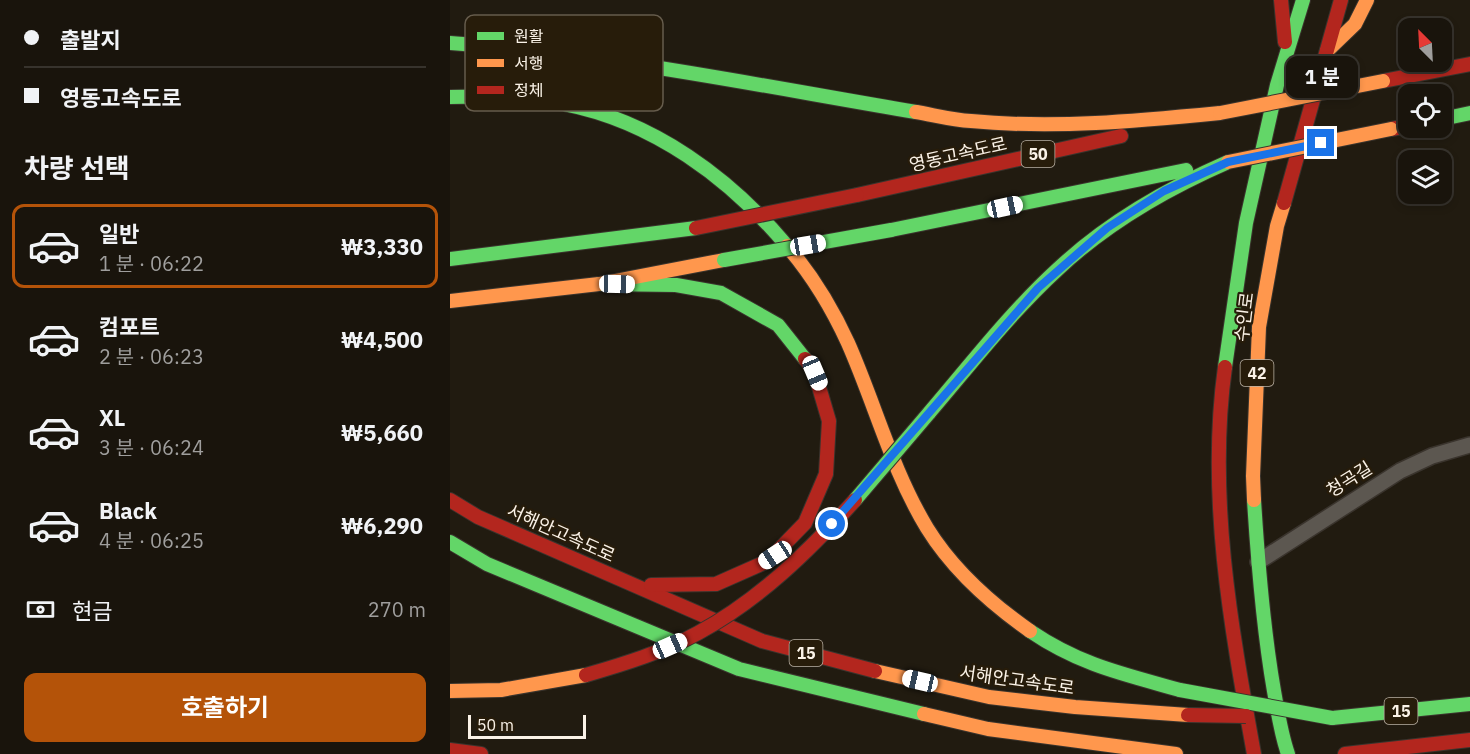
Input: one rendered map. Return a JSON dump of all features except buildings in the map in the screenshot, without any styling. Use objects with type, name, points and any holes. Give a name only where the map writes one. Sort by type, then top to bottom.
[{"type":"main road","points":[[1281,0],[1287,55]]},
{"type":"main road","name":"수인로","points":[[1254,754],[1235,651],[1226,580],[1218,474],[1221,396],[1246,223],[1277,85],[1303,0]]},
{"type":"main road","name":"수인로","points":[[1288,754],[1283,739],[1268,657],[1252,476],[1259,327],[1277,226],[1341,0]]},
{"type":"main road","points":[[1327,51],[1355,24],[1367,0]]},
{"type":"main road","points":[[450,43],[465,44]]},
{"type":"main road","name":"영동고속도로","points":[[450,259],[696,228],[857,195],[1220,113],[1470,64]]},
{"type":"main road","points":[[663,70],[968,121],[1005,124],[1096,124],[1220,113]]},
{"type":"main road","points":[[450,97],[465,97]]},
{"type":"main road","points":[[589,111],[648,133],[688,155],[773,226],[813,276],[846,339],[913,502],[944,552],[994,605],[1025,629],[1059,649],[1098,667],[1180,690],[1332,718]]},
{"type":"main road","points":[[1452,117],[1470,113]]},
{"type":"main road","points":[[450,301],[599,284],[891,230],[1398,128]]},
{"type":"main road","points":[[450,691],[523,687],[586,675],[655,653],[711,626],[756,594],[793,563],[832,524],[1038,288],[1084,247],[1136,208],[1164,191],[1228,162]]},
{"type":"main road","points":[[599,284],[672,286],[719,292],[770,317],[782,326],[815,373],[824,394],[830,428],[830,451],[824,485],[802,526],[775,555],[738,577],[702,587],[661,587],[624,580]]},
{"type":"main road","name":"서해안고속도로","points":[[450,500],[478,517],[762,641],[874,671],[988,697],[1075,707],[1188,715],[1332,718],[1470,704]]},
{"type":"main road","name":"15","points":[[450,542],[487,564],[739,669],[864,701],[988,729],[1176,754]]},
{"type":"main road","name":"15","points":[[1345,754],[1470,740]]},
{"type":"main road","points":[[450,750],[481,754]]},
{"type":"street","name":"청곡길","points":[[1258,562],[1400,471],[1432,456],[1470,445]]},
{"type":"traffic: fast","points":[[1225,367],[1246,223],[1277,85],[1303,0]]},
{"type":"traffic: fast","points":[[450,43],[465,44]]},
{"type":"traffic: fast","points":[[663,69],[916,112]]},
{"type":"traffic: fast","points":[[450,97],[465,97]]},
{"type":"traffic: fast","points":[[593,111],[659,138],[688,156],[741,198],[787,246]]},
{"type":"traffic: fast","points":[[1452,117],[1470,113]]},
{"type":"traffic: fast","points":[[929,413],[1024,303],[1077,252],[1138,208],[1228,162]]},
{"type":"traffic: fast","points":[[891,230],[1186,170]]},
{"type":"traffic: fast","points":[[450,259],[696,228]]},
{"type":"traffic: fast","points":[[724,260],[891,230]]},
{"type":"traffic: fast","points":[[599,284],[676,285],[721,293],[778,325],[805,359]]},
{"type":"traffic: fast","points":[[855,500],[929,413]]},
{"type":"traffic: fast","points":[[1254,500],[1259,572],[1270,667],[1278,715],[1288,754]]},
{"type":"traffic: fast","points":[[450,542],[487,564],[739,669],[924,714]]},
{"type":"traffic: fast","points":[[1030,631],[1048,643],[1084,660],[1180,690]]},
{"type":"traffic: fast","points":[[1180,690],[1332,718]]},
{"type":"traffic: fast","points":[[1332,718],[1470,704]]},
{"type":"traffic: slow","points":[[1327,51],[1355,24],[1367,0]]},
{"type":"traffic: slow","points":[[1220,113],[1383,81]]},
{"type":"traffic: slow","points":[[916,112],[950,119],[1033,124],[1127,121],[1220,113]]},
{"type":"traffic: slow","points":[[1228,162],[1391,129]]},
{"type":"traffic: slow","points":[[1254,500],[1259,327],[1277,226],[1284,203]]},
{"type":"traffic: slow","points":[[787,246],[813,280],[842,330],[884,437],[927,528],[960,572],[1001,609],[1030,631]]},
{"type":"traffic: slow","points":[[450,301],[599,284],[724,260]]},
{"type":"traffic: slow","points":[[875,671],[989,697],[1075,707],[1188,715]]},
{"type":"traffic: slow","points":[[450,691],[501,690],[586,675]]},
{"type":"traffic: slow","points":[[924,714],[988,729],[1176,754]]},
{"type":"traffic: jam","points":[[1281,0],[1285,42]]},
{"type":"traffic: jam","points":[[1284,203],[1341,0]]},
{"type":"traffic: jam","points":[[1383,81],[1470,64]]},
{"type":"traffic: jam","points":[[1391,129],[1398,128]]},
{"type":"traffic: jam","points":[[857,195],[1121,136]]},
{"type":"traffic: jam","points":[[696,228],[857,195]]},
{"type":"traffic: jam","points":[[651,585],[716,584],[768,561],[805,523],[826,474],[829,421],[814,370],[805,359]]},
{"type":"traffic: jam","points":[[1225,367],[1220,415],[1220,513],[1230,610],[1254,754]]},
{"type":"traffic: jam","points":[[450,500],[478,517],[762,641],[875,671]]},
{"type":"traffic: jam","points":[[586,675],[657,652],[685,640],[720,620],[782,573],[820,538],[855,500]]},
{"type":"traffic: jam","points":[[1188,715],[1246,716]]},
{"type":"traffic: jam","points":[[1345,754],[1470,740]]},
{"type":"traffic: jam","points":[[450,750],[481,754]]},
{"type":"route","points":[[832,524],[871,482],[1015,312],[1059,268],[1107,228],[1164,191],[1196,174],[1228,162],[1321,143]]}]
